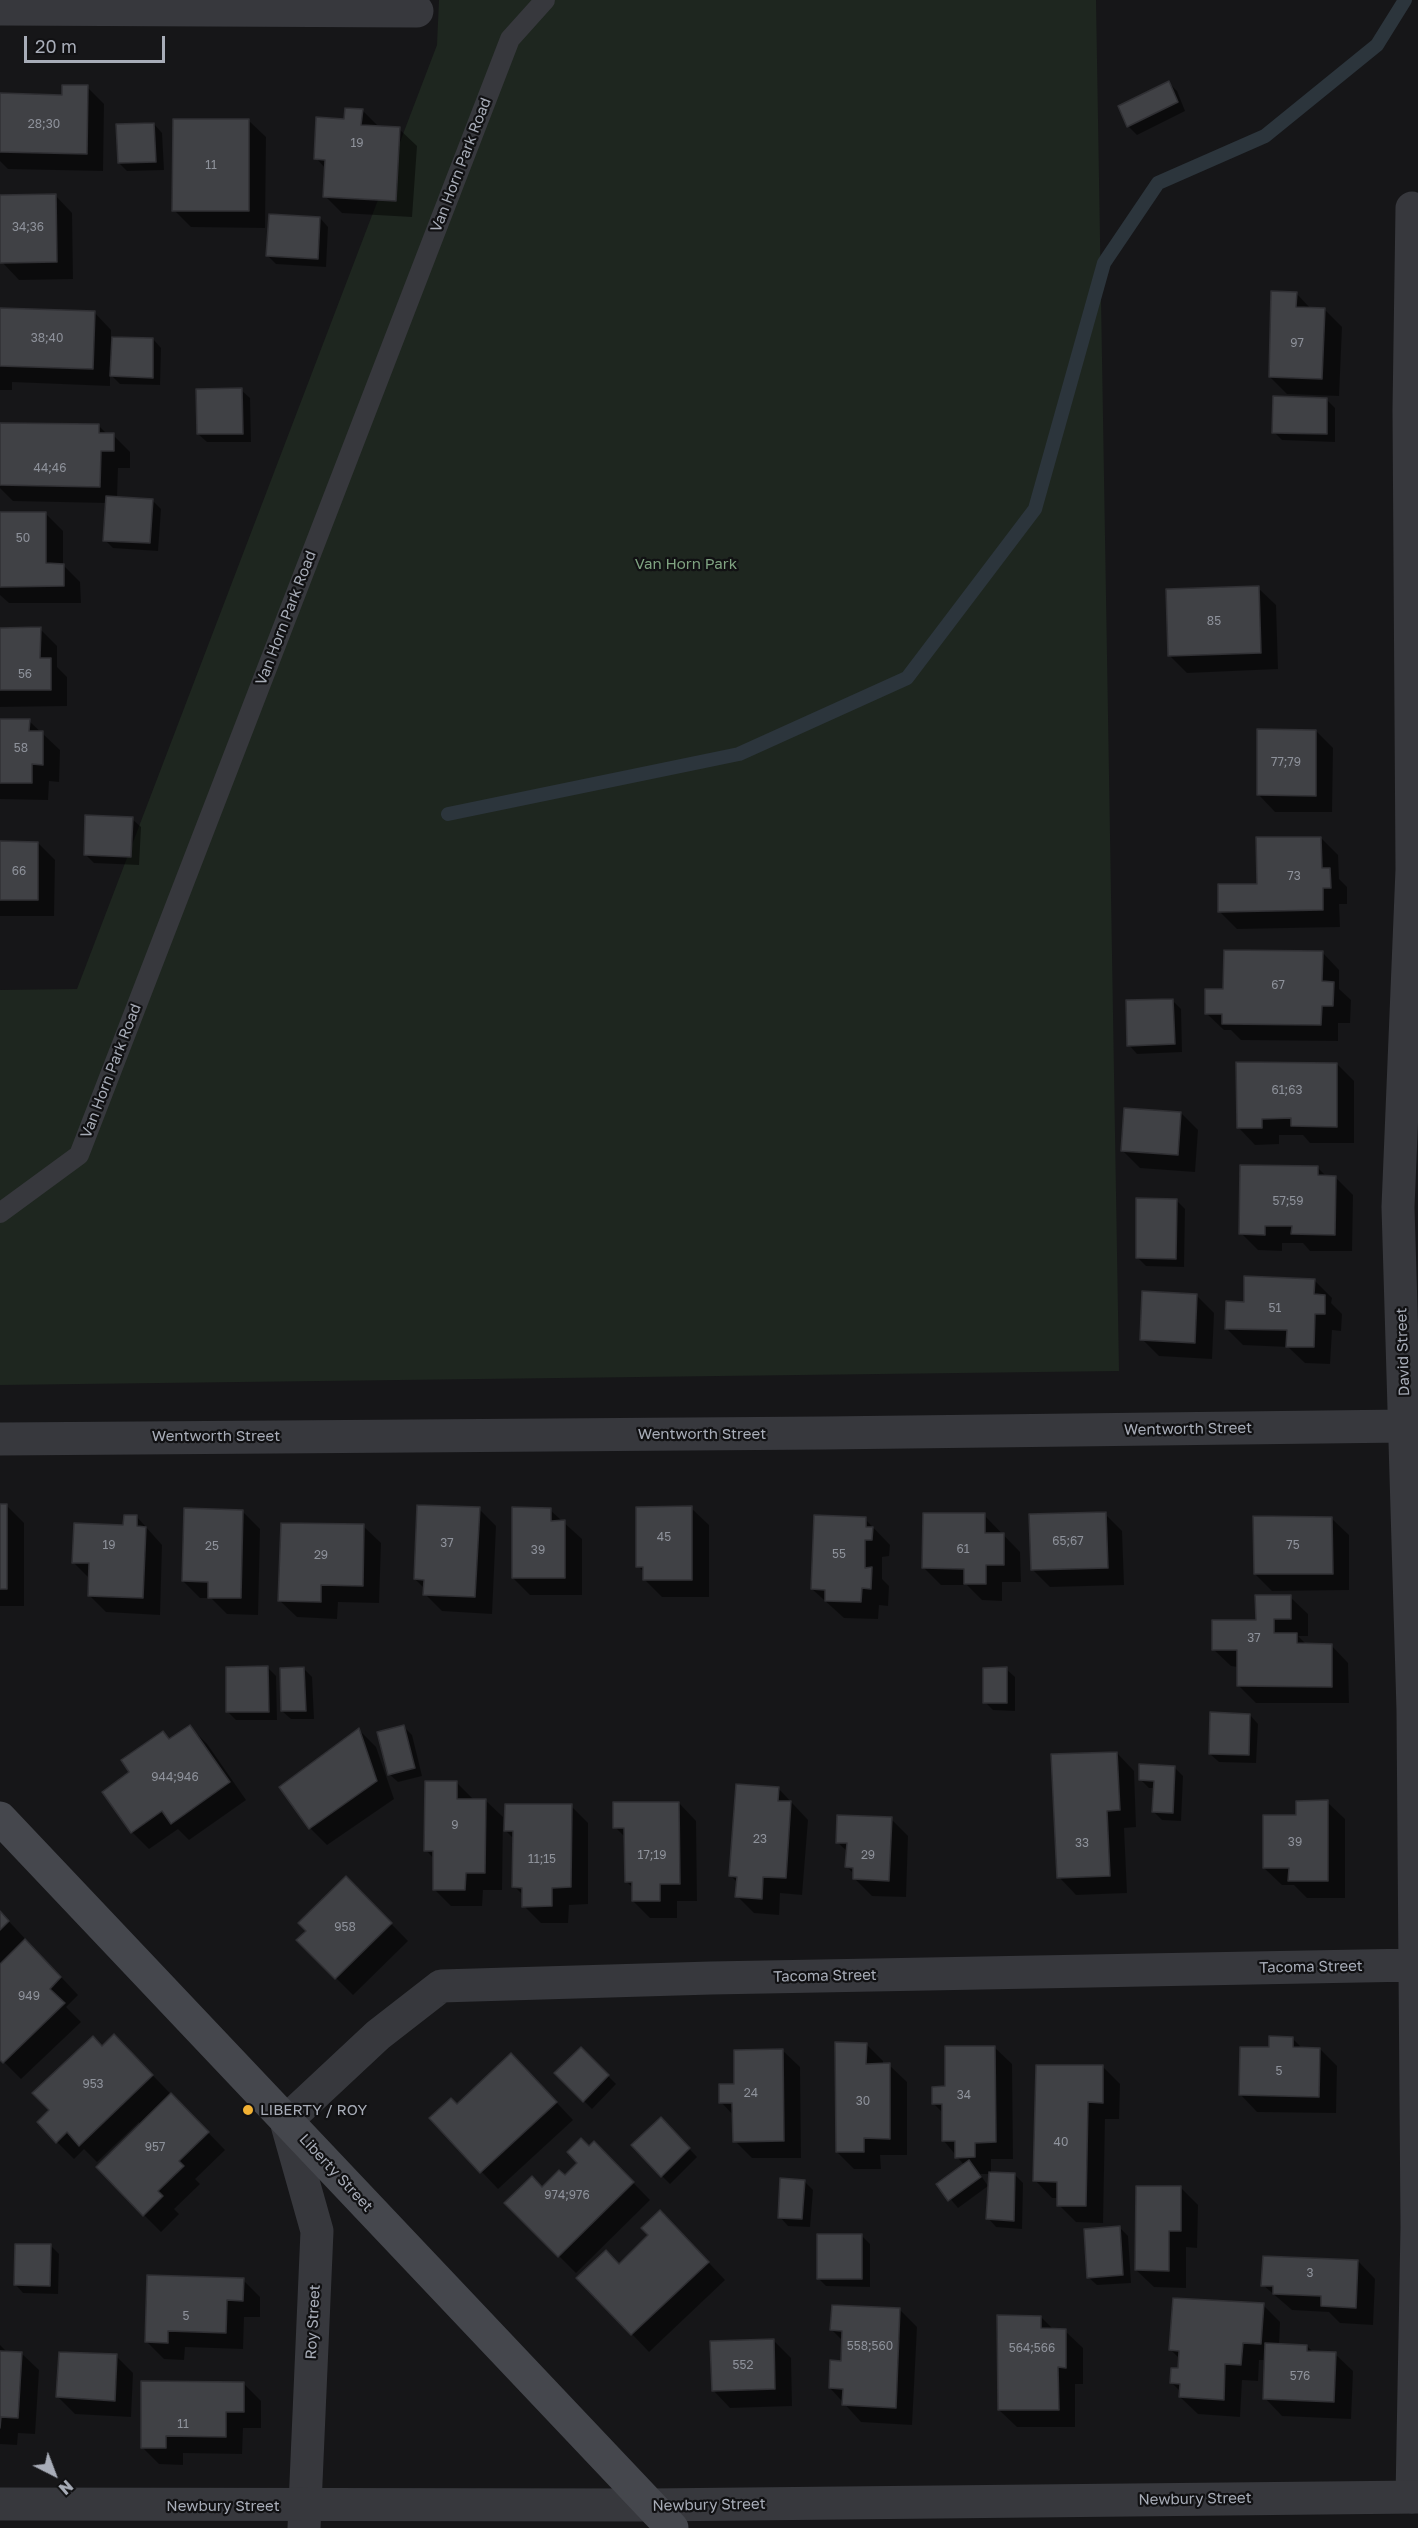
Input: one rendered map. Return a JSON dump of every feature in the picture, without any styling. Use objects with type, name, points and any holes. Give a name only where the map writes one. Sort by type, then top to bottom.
[{"type":"main road","name":"Liberty Street","points":[[0,1818],[661,2517]]},
{"type":"street","points":[[0,9],[417,11]]},
{"type":"street","name":"David Street","points":[[1412,208],[1409,410],[1412,870],[1405,1426],[1413,1710],[1418,2227],[1415,2497]]},
{"type":"street","name":"Wentworth Street","points":[[0,1439],[1405,1426]]},
{"type":"street","name":"Tacoma Street","points":[[286,2121],[378,2035],[441,1986],[711,1978],[1415,1965]]},
{"type":"street","name":"Roy Street","points":[[286,2121],[317,2231],[304,2517]]},
{"type":"street","name":"Newbury Street","points":[[0,2504],[304,2517],[661,2517],[1415,2497]]},
{"type":"lane","name":"Van Horn Park Road","points":[[0,1213],[79,1155],[510,39],[545,0]]},
{"type":"green space","name":"Van Horn Park","points":[[439,0],[1096,0],[1119,1371],[0,1385],[0,990],[77,989],[437,45]]},
{"type":"building","points":[[1169,81],[1178,102],[1127,127],[1118,106]]},
{"type":"building","points":[[62,85],[88,85],[87,154],[0,152],[0,93],[62,95]]},
{"type":"building","points":[[345,108],[363,109],[361,125],[400,127],[396,201],[323,197],[325,160],[314,159],[316,117],[344,119]]},
{"type":"building","points":[[173,119],[249,119],[249,211],[172,211]]},
{"type":"building","points":[[154,123],[156,162],[118,163],[116,124]]},
{"type":"building","points":[[56,194],[57,262],[0,263],[0,195]]},
{"type":"building","points":[[269,214],[320,217],[318,259],[266,256]]},
{"type":"building","points":[[1271,291],[1297,292],[1296,307],[1325,308],[1322,379],[1269,377]]},
{"type":"building","points":[[0,308],[95,311],[93,369],[0,366]]},
{"type":"building","points":[[112,337],[153,338],[153,378],[110,376]]},
{"type":"building","points":[[242,388],[243,434],[197,434],[196,389]]},
{"type":"building","points":[[1273,396],[1327,398],[1327,434],[1272,433]]},
{"type":"building","points":[[0,423],[99,424],[99,433],[114,433],[114,451],[101,451],[100,487],[0,485]]},
{"type":"building","points":[[106,496],[153,499],[150,543],[103,541]]},
{"type":"building","points":[[0,512],[46,512],[46,563],[64,564],[64,586],[0,587]]},
{"type":"building","points":[[1259,586],[1261,653],[1168,656],[1166,589]]},
{"type":"building","points":[[41,627],[40,658],[51,658],[51,690],[0,690],[0,628]]},
{"type":"building","points":[[0,719],[30,719],[29,731],[43,731],[43,765],[32,764],[32,783],[0,783]]},
{"type":"building","points":[[1257,729],[1316,730],[1316,796],[1257,795]]},
{"type":"building","points":[[85,815],[133,817],[131,857],[84,855]]},
{"type":"building","points":[[1256,837],[1321,837],[1322,868],[1330,868],[1331,888],[1323,888],[1323,910],[1218,912],[1218,884],[1257,884]]},
{"type":"building","points":[[0,841],[38,842],[38,900],[0,900]]},
{"type":"building","points":[[1224,950],[1323,951],[1322,981],[1334,982],[1333,1006],[1322,1006],[1321,1025],[1222,1024],[1222,1014],[1205,1014],[1205,989],[1223,989]]},
{"type":"building","points":[[1173,999],[1175,1044],[1127,1046],[1126,1000]]},
{"type":"building","points":[[1236,1062],[1337,1063],[1337,1127],[1291,1126],[1291,1118],[1262,1119],[1262,1128],[1237,1128]]},
{"type":"building","points":[[1124,1108],[1181,1112],[1178,1155],[1121,1151]]},
{"type":"building","points":[[1240,1165],[1318,1166],[1318,1175],[1336,1176],[1335,1235],[1291,1234],[1292,1226],[1265,1226],[1265,1235],[1239,1234]]},
{"type":"building","points":[[1136,1198],[1177,1199],[1176,1259],[1136,1258]]},
{"type":"building","points":[[1244,1276],[1315,1279],[1314,1294],[1325,1295],[1325,1314],[1315,1314],[1314,1347],[1286,1347],[1287,1330],[1225,1329],[1226,1301],[1244,1302]]},
{"type":"building","points":[[1142,1291],[1197,1294],[1195,1343],[1140,1340]]},
{"type":"building","points":[[0,1504],[7,1504],[7,1589],[0,1589]]},
{"type":"building","points":[[417,1505],[480,1507],[475,1597],[423,1595],[424,1580],[414,1579]]},
{"type":"building","points":[[692,1506],[692,1580],[643,1580],[643,1567],[636,1567],[636,1507]]},
{"type":"building","points":[[512,1507],[551,1508],[551,1521],[565,1520],[565,1578],[512,1578]]},
{"type":"building","points":[[184,1508],[243,1510],[241,1598],[208,1598],[208,1582],[182,1581]]},
{"type":"building","points":[[1106,1512],[1108,1568],[1031,1570],[1029,1514]]},
{"type":"building","points":[[923,1513],[985,1513],[985,1533],[1004,1533],[1004,1565],[986,1565],[986,1584],[964,1584],[964,1569],[922,1568]]},
{"type":"building","points":[[124,1515],[137,1515],[137,1526],[146,1527],[143,1598],[88,1596],[89,1563],[72,1563],[74,1523],[123,1525]]},
{"type":"building","points":[[814,1515],[866,1517],[866,1527],[873,1527],[872,1540],[865,1540],[865,1568],[872,1567],[871,1589],[862,1588],[861,1602],[825,1601],[825,1590],[811,1589]]},
{"type":"building","points":[[1253,1516],[1332,1517],[1333,1574],[1254,1574]]},
{"type":"building","points":[[281,1523],[364,1524],[363,1586],[321,1585],[321,1602],[278,1601]]},
{"type":"building","points":[[1255,1595],[1291,1595],[1291,1619],[1274,1619],[1274,1633],[1297,1633],[1297,1643],[1332,1644],[1332,1687],[1237,1686],[1237,1650],[1212,1650],[1212,1620],[1256,1620]]},
{"type":"building","points":[[268,1666],[269,1712],[226,1712],[226,1667]]},
{"type":"building","points":[[304,1667],[306,1711],[281,1711],[280,1668]]},
{"type":"building","points":[[1007,1667],[1007,1703],[983,1703],[983,1668]]},
{"type":"building","points":[[1210,1712],[1250,1714],[1249,1755],[1209,1754]]},
{"type":"building","points":[[190,1725],[230,1782],[171,1824],[162,1811],[131,1833],[102,1792],[129,1772],[121,1760],[163,1731],[169,1739]]},
{"type":"building","points":[[404,1725],[415,1768],[388,1775],[377,1732]]},
{"type":"building","points":[[359,1728],[377,1781],[309,1829],[279,1787]]},
{"type":"building","points":[[1117,1752],[1120,1810],[1107,1811],[1110,1876],[1057,1878],[1051,1754]]},
{"type":"building","points":[[1139,1764],[1175,1766],[1173,1813],[1152,1812],[1154,1781],[1139,1780]]},
{"type":"building","points":[[425,1781],[457,1781],[457,1799],[486,1799],[485,1873],[466,1873],[465,1890],[433,1890],[433,1851],[424,1851]]},
{"type":"building","points":[[736,1784],[779,1787],[778,1801],[791,1801],[786,1878],[763,1877],[762,1899],[735,1897],[737,1877],[729,1876]]},
{"type":"building","points":[[1328,1800],[1328,1881],[1288,1881],[1289,1868],[1263,1868],[1263,1815],[1296,1815],[1296,1801]]},
{"type":"building","points":[[613,1802],[679,1802],[680,1884],[660,1884],[660,1901],[632,1901],[632,1882],[625,1882],[624,1828],[613,1828]]},
{"type":"building","points":[[505,1804],[572,1804],[571,1887],[552,1888],[552,1906],[522,1907],[522,1888],[512,1887],[513,1831],[504,1831]]},
{"type":"building","points":[[837,1815],[892,1817],[889,1881],[853,1879],[853,1868],[845,1867],[847,1843],[836,1843]]},
{"type":"building","points":[[346,1876],[392,1923],[335,1979],[296,1940],[306,1931],[298,1923]]},
{"type":"building","points":[[0,1911],[9,1921],[0,1930]]},
{"type":"building","points":[[25,1939],[61,1977],[50,1989],[65,2003],[3,2063],[0,2060],[0,1964]]},
{"type":"building","points":[[114,2034],[153,2075],[79,2146],[67,2132],[56,2143],[37,2122],[49,2110],[32,2093],[93,2036],[102,2046]]},
{"type":"building","points":[[1269,2036],[1293,2037],[1293,2047],[1320,2048],[1319,2097],[1239,2095],[1240,2047],[1269,2047]]},
{"type":"building","points":[[835,2042],[867,2043],[866,2064],[890,2063],[890,2139],[864,2138],[864,2152],[836,2152]]},
{"type":"building","points":[[945,2046],[995,2046],[996,2142],[975,2143],[975,2157],[955,2158],[955,2141],[942,2141],[942,2104],[932,2104],[932,2087],[945,2086]]},
{"type":"building","points":[[581,2047],[609,2075],[583,2102],[554,2073]]},
{"type":"building","points":[[783,2049],[784,2141],[733,2142],[732,2103],[719,2103],[719,2084],[734,2084],[734,2050]]},
{"type":"building","points":[[511,2053],[557,2102],[480,2173],[429,2118],[451,2098],[457,2104]]},
{"type":"building","points":[[1036,2065],[1103,2065],[1103,2103],[1088,2102],[1086,2206],[1057,2206],[1057,2182],[1033,2181]]},
{"type":"building","points":[[171,2093],[209,2132],[179,2161],[184,2166],[158,2191],[163,2196],[143,2216],[96,2167]]},
{"type":"building","points":[[661,2117],[690,2148],[661,2177],[631,2145]]},
{"type":"building","points":[[581,2138],[589,2146],[594,2141],[634,2182],[558,2257],[504,2203],[532,2176],[542,2187],[559,2170],[565,2175],[577,2163],[567,2152]]},
{"type":"building","points":[[969,2160],[981,2177],[948,2201],[936,2184]]},
{"type":"building","points":[[989,2172],[1015,2173],[1014,2221],[986,2219]]},
{"type":"building","points":[[780,2178],[805,2180],[802,2219],[778,2218]]},
{"type":"building","points":[[1136,2186],[1181,2186],[1181,2231],[1169,2231],[1169,2271],[1135,2270]]},
{"type":"building","points":[[660,2210],[709,2262],[631,2335],[576,2278],[606,2250],[619,2264],[648,2235],[641,2228]]},
{"type":"building","points":[[1120,2226],[1123,2275],[1087,2278],[1084,2229]]},
{"type":"building","points":[[817,2234],[862,2234],[862,2279],[817,2279]]},
{"type":"building","points":[[15,2244],[51,2244],[50,2286],[14,2285]]},
{"type":"building","points":[[1263,2256],[1358,2260],[1356,2308],[1321,2306],[1321,2296],[1273,2294],[1273,2286],[1261,2286]]},
{"type":"building","points":[[147,2275],[244,2278],[243,2301],[227,2300],[226,2333],[168,2331],[168,2343],[145,2342]]},
{"type":"building","points":[[1173,2298],[1264,2303],[1261,2344],[1243,2343],[1241,2365],[1225,2364],[1224,2400],[1179,2397],[1180,2384],[1170,2383],[1171,2368],[1178,2368],[1179,2351],[1169,2350]]},
{"type":"building","points":[[832,2305],[900,2308],[896,2408],[842,2405],[843,2389],[829,2388],[830,2360],[841,2361],[842,2331],[830,2330]]},
{"type":"building","points":[[997,2315],[1041,2316],[1041,2328],[1066,2329],[1066,2368],[1058,2367],[1059,2410],[998,2410]]},
{"type":"building","points":[[774,2339],[775,2389],[712,2391],[710,2341]]},
{"type":"building","points":[[1265,2343],[1307,2345],[1307,2351],[1336,2352],[1334,2402],[1263,2399]]},
{"type":"building","points":[[0,2351],[22,2352],[18,2418],[1,2417],[0,2428]]},
{"type":"building","points":[[59,2352],[117,2354],[115,2401],[56,2397]]},
{"type":"building","points":[[141,2381],[244,2382],[244,2412],[226,2412],[226,2437],[166,2436],[166,2448],[141,2448]]},
{"type":"waterway","points":[[448,814],[739,754],[907,678],[1035,509],[1104,263],[1158,183],[1265,136],[1377,45],[1405,0]]},
{"type":"place","name":"LIBERTY / ROY","points":[[248,2110]]}]
